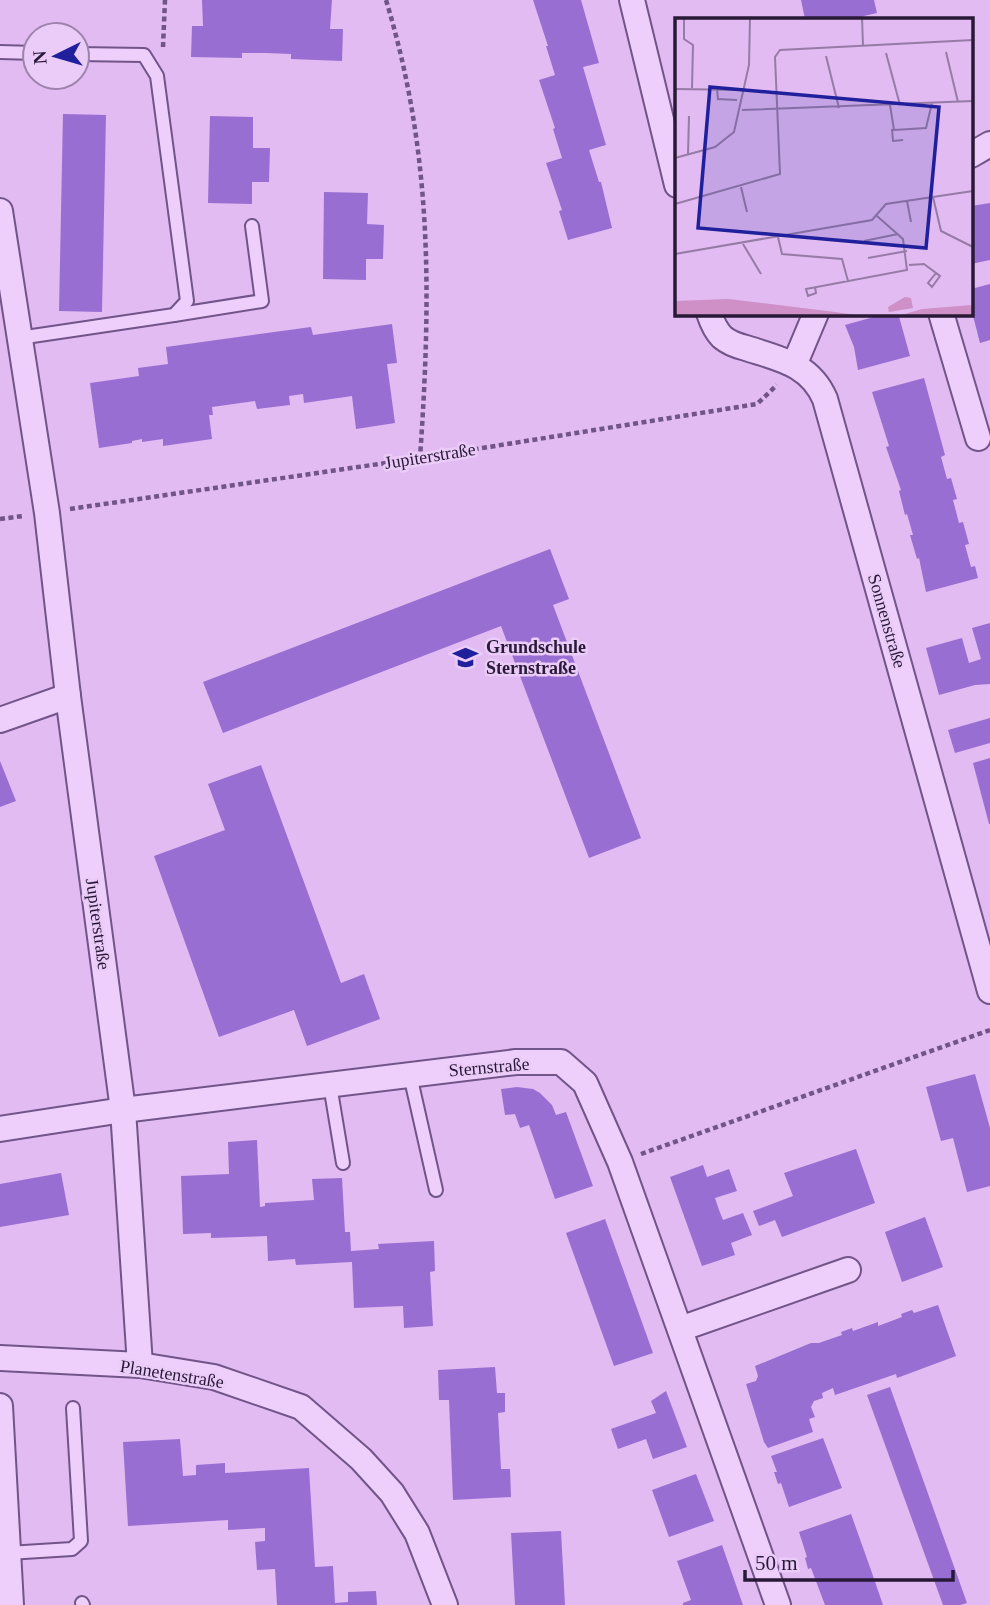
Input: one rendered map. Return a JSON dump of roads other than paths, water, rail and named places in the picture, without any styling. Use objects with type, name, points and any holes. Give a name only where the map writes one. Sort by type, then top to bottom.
[{"type":"street","points":[[632,0],[675,171]]},
{"type":"street","points":[[972,154],[990,144]]},
{"type":"street","name":"Jupiterstraße","points":[[0,211],[5,275],[19,338],[47,513],[68,696],[123,1110],[140,1365]]},
{"type":"street","name":"Sonnenstraße","points":[[710,315],[715,328],[724,339],[795,363],[817,385],[825,399],[990,991]]},
{"type":"street","points":[[795,363],[815,315]]},
{"type":"street","points":[[942,315],[978,438]]},
{"type":"street","points":[[0,720],[68,696]]},
{"type":"street","name":"Sternstraße","points":[[123,1110],[516,1062],[561,1062],[585,1083],[620,1161],[778,1605]]},
{"type":"street","points":[[0,1129],[123,1110]]},
{"type":"street","points":[[680,1329],[848,1270]]},
{"type":"street","name":"Planetenstraße","points":[[0,1358],[140,1365],[215,1377],[301,1407],[361,1459],[392,1493],[416,1533],[445,1605]]},
{"type":"street","points":[[0,1406],[11,1605]]},
{"type":"lane","points":[[0,52],[21,53]]},
{"type":"lane","points":[[91,54],[144,55],[157,76],[187,301],[174,315]]},
{"type":"lane","points":[[19,338],[262,301],[252,226]]},
{"type":"lane","points":[[410,1075],[436,1190]]},
{"type":"lane","points":[[330,1085],[343,1163]]},
{"type":"lane","points":[[8,1553],[72,1549],[81,1541],[73,1408]]},
{"type":"place","name":"Grundschule Sternstraße","points":[[466,657]]}]
